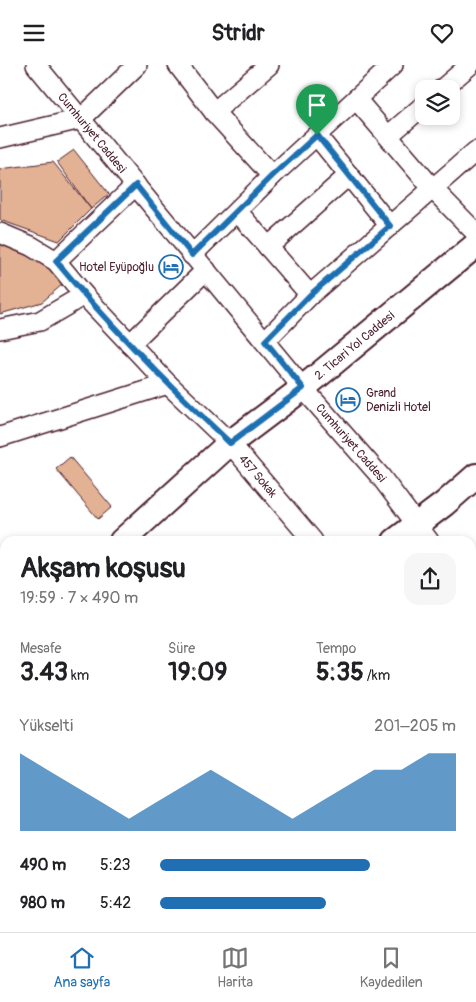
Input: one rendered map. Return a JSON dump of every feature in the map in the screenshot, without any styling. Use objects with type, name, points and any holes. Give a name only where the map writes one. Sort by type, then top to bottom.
[{"type":"main road","name":"2. Ticari Yol Caddesi","points":[[230,443],[303,388],[476,245]]},
{"type":"main road","points":[[128,536],[230,443]]},
{"type":"main road","points":[[422,533],[444,504],[476,476]]},
{"type":"street","name":"Cumhuriyet Caddesi","points":[[36,65],[303,388],[381,477],[422,533]]},
{"type":"street","points":[[0,138],[81,119],[137,65]]},
{"type":"street","points":[[178,65],[214,112],[272,176]]},
{"type":"street","points":[[214,112],[269,65]]},
{"type":"street","points":[[192,255],[272,176],[393,65]]},
{"type":"street","points":[[452,80],[470,65]]},
{"type":"street","points":[[356,99],[432,189],[476,233]]},
{"type":"street","points":[[388,136],[415,113]]},
{"type":"street","points":[[317,135],[390,226]]},
{"type":"street","points":[[265,341],[310,295],[476,151]]},
{"type":"street","points":[[268,247],[349,175]]},
{"type":"street","points":[[56,261],[136,185]]},
{"type":"street","points":[[237,211],[310,295]]},
{"type":"street","name":"457 Sokak","points":[[0,233],[30,245],[56,261],[84,295],[168,384],[230,443],[310,536]]},
{"type":"street","points":[[130,344],[206,270]]},
{"type":"street","points":[[0,329],[40,321],[84,295]]},
{"type":"street","points":[[0,437],[168,384]]},
{"type":"building","points":[[74,150],[109,194],[91,209],[57,162]]},
{"type":"building","points":[[53,162],[91,209],[59,241],[0,220],[0,169]]},
{"type":"building","points":[[0,240],[49,263],[63,284],[42,302],[0,314]]},
{"type":"building","points":[[70,457],[112,507],[98,519],[56,469]]},
{"type":"place","name":"Hotel Eyüpoğlu","points":[[171,267]]},
{"type":"place","name":"Grand Denizli Hotel","points":[[348,400]]},
{"type":"route","points":[[317,135],[390,226],[310,295],[265,341],[303,388],[230,443],[168,384],[84,295],[56,261],[122,201],[136,185],[192,255],[272,176],[317,135]]}]
